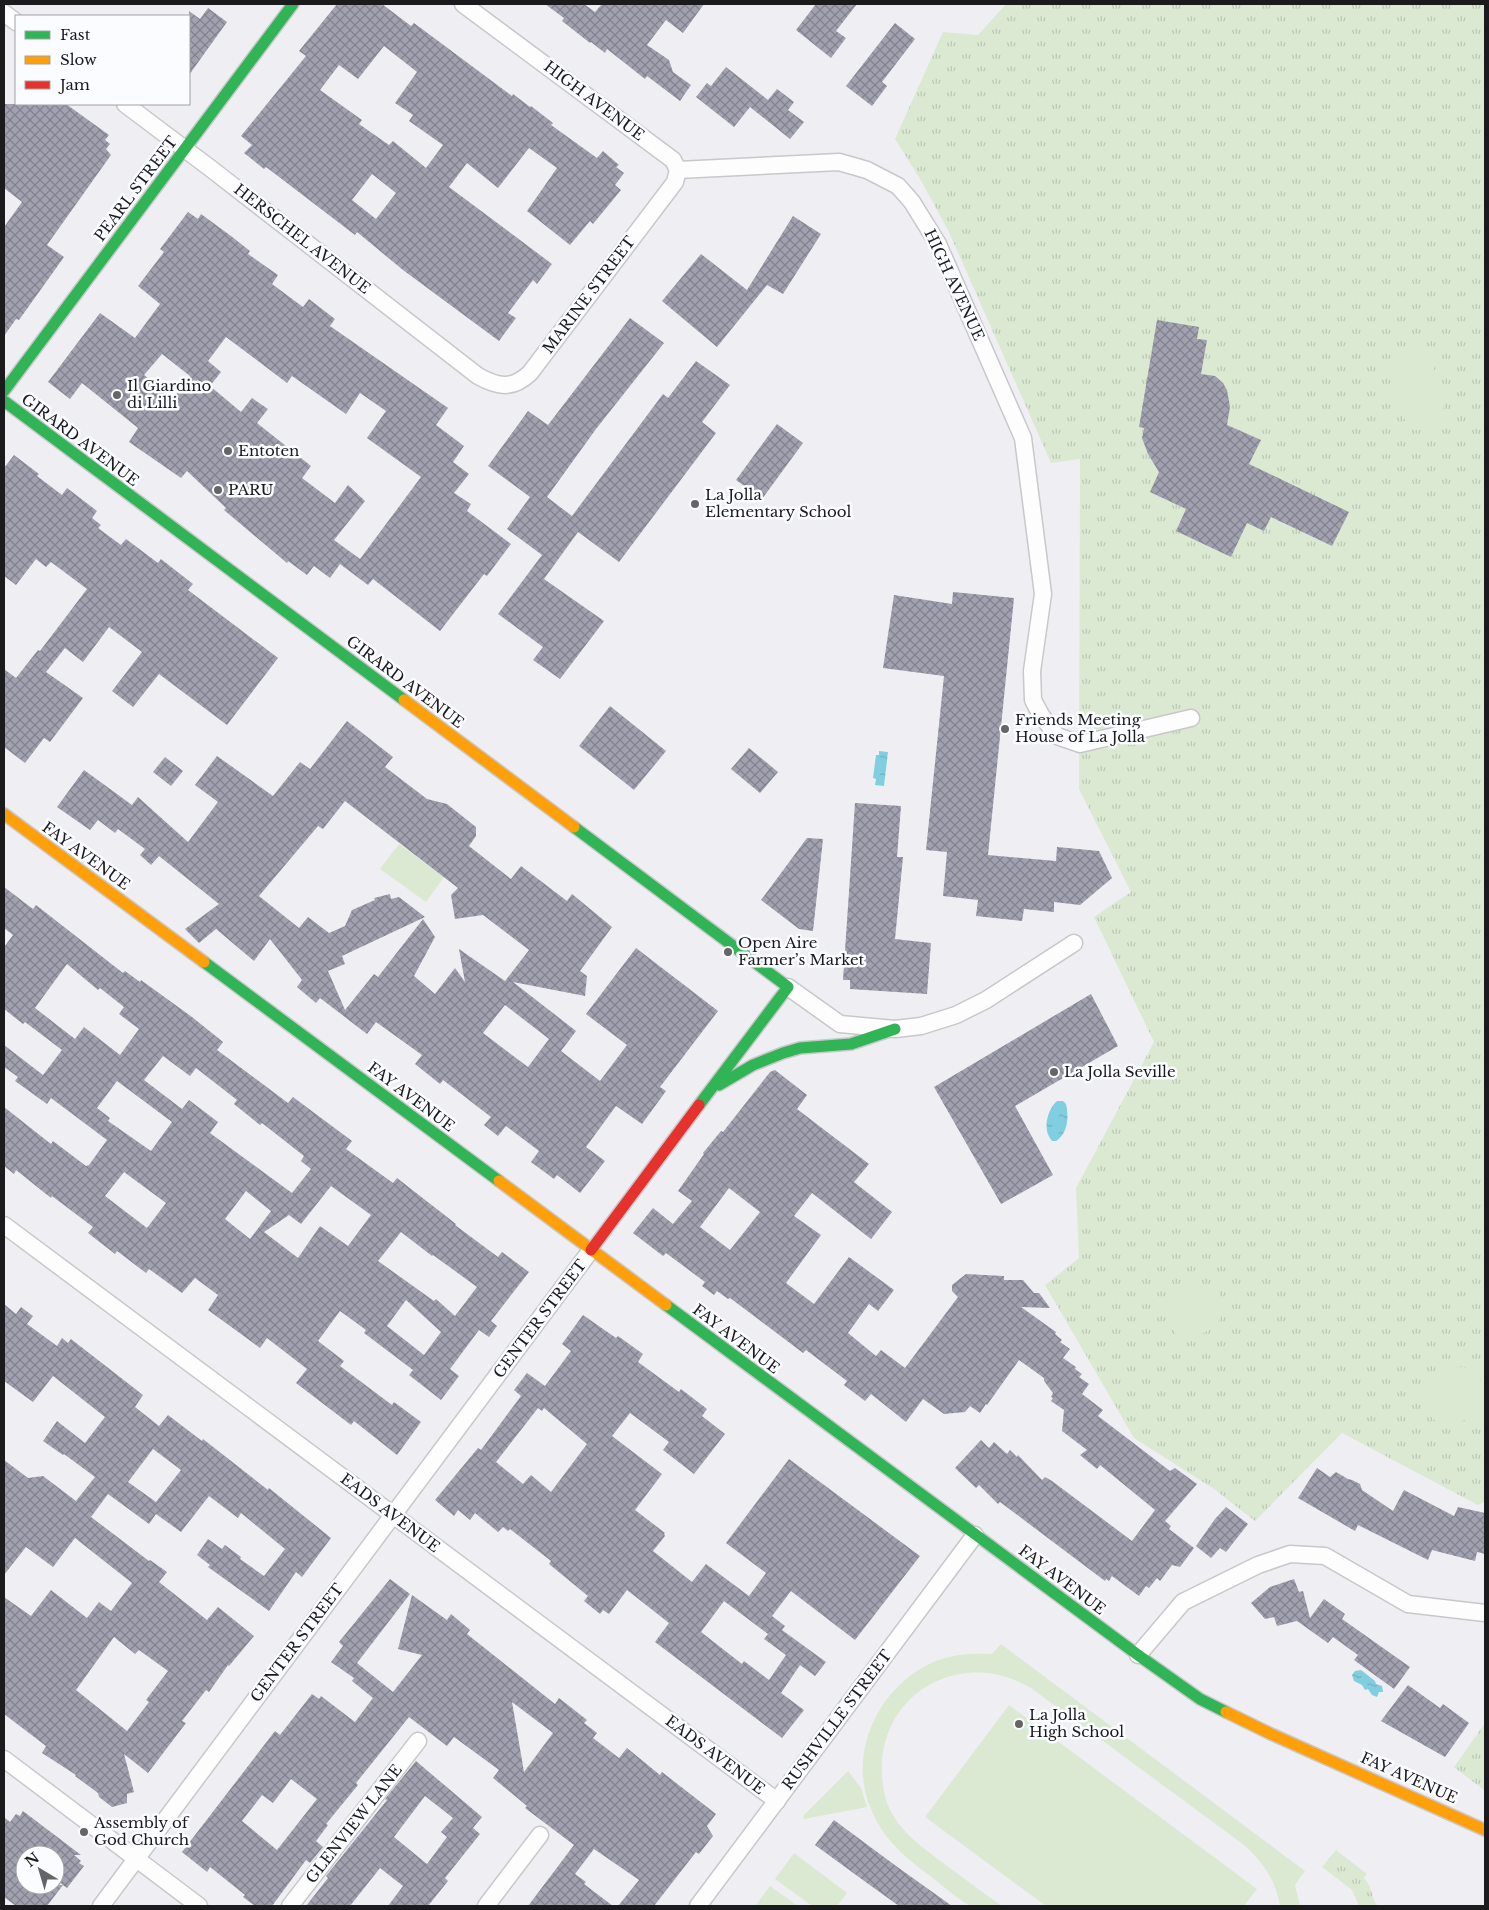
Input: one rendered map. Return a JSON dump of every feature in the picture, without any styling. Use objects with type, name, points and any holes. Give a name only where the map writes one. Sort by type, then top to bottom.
[{"type":"street","name":"PEARL STREET","points":[[4,391],[293,4]]},
{"type":"street","name":"HIGH AVENUE","points":[[463,4],[673,160],[678,170],[839,162],[867,170],[898,186],[912,202],[938,244],[1023,438],[1043,594],[1032,671],[1034,700],[1041,715],[1057,736],[1080,744],[1191,718]]},
{"type":"street","points":[[4,13],[15,21]]},
{"type":"street","name":"HERSCHEL AVENUE","points":[[126,105],[185,148],[478,376]]},
{"type":"street","name":"MARINE STREET","points":[[478,376],[490,383],[502,386],[522,381],[530,373],[675,182],[678,170]]},
{"type":"street","name":"GIRARD AVENUE","points":[[4,402],[788,987]]},
{"type":"street","name":"FAY AVENUE","points":[[4,814],[1138,1655],[1200,1699],[1271,1734],[1485,1830]]},
{"type":"street","points":[[788,987],[840,1024],[895,1028],[920,1026],[956,1015],[986,1000],[1074,943]]},
{"type":"street","name":"GENTER STREET","points":[[100,1906],[788,987]]},
{"type":"street","points":[[711,1089],[753,1065],[784,1053],[800,1048],[851,1044],[895,1028]]},
{"type":"street","name":"EADS AVENUE","points":[[4,1225],[777,1801]]},
{"type":"street","name":"RUSHVILLE STREET","points":[[698,1906],[975,1534]]},
{"type":"street","points":[[1138,1655],[1183,1602],[1258,1564],[1290,1554],[1325,1556],[1408,1604],[1485,1613]]},
{"type":"street","name":"GLENVIEW LANE","points":[[290,1906],[418,1741]]},
{"type":"street","points":[[6,1765],[199,1906]]},
{"type":"street","points":[[486,1906],[540,1835]]},
{"type":"green space","points":[[1006,4],[1485,4],[1485,1502],[1478,1505],[1342,1433],[1255,1521],[1214,1489],[1134,1438],[1045,1285],[1079,1258],[1076,1188],[1154,1042],[1094,917],[1131,892],[1079,789],[1080,459],[1051,463],[948,230],[895,139],[943,32],[978,35]]},
{"type":"green space","points":[[1411,348],[1422,351],[1432,364],[1440,384],[1444,405],[1443,414],[1439,422],[1419,430],[1408,427],[1393,383],[1392,371],[1394,361],[1400,353]]},
{"type":"green space","points":[[399,844],[444,877],[426,902],[380,869]]},
{"type":"green space","points":[[1200,1284],[1208,1285],[1217,1290],[1223,1312],[1213,1327],[1195,1336],[1183,1337],[1172,1329],[1168,1319],[1168,1310],[1172,1302],[1179,1295],[1187,1289]]},
{"type":"green space","points":[[1461,1367],[1474,1372],[1478,1377],[1483,1390],[1482,1404],[1477,1412],[1466,1419],[1451,1424],[1440,1423],[1431,1417],[1424,1407],[1421,1396],[1423,1389],[1432,1378],[1446,1370]]},
{"type":"green space","points":[[1001,1644],[1305,1871],[1295,1885],[1300,1906],[1280,1906],[1268,1872],[1244,1845],[1035,1691],[1011,1679],[985,1673],[960,1674],[937,1681],[916,1694],[900,1712],[888,1735],[882,1762],[882,1777],[887,1803],[892,1814],[906,1832],[931,1854],[1002,1906],[971,1906],[957,1897],[894,1846],[875,1818],[864,1785],[863,1763],[866,1742],[874,1721],[885,1702],[899,1685],[916,1671],[936,1661],[957,1655],[992,1654]]},
{"type":"green space","points":[[1009,1705],[1257,1889],[1244,1906],[1046,1906],[925,1817]]},
{"type":"green space","points":[[1485,1723],[1485,1791],[1454,1767]]},
{"type":"green space","points":[[848,1771],[861,1788],[867,1807],[804,1819],[803,1816]]},
{"type":"green space","points":[[1336,1850],[1367,1874],[1364,1878],[1378,1906],[1359,1906],[1352,1890],[1322,1867]]},
{"type":"green space","points":[[794,1853],[847,1893],[837,1906],[812,1906],[775,1879]]},
{"type":"green space","points":[[770,1886],[798,1906],[755,1906]]},
{"type":"water","points":[[879,751],[888,752],[884,786],[875,785],[876,779],[873,778],[876,755],[879,755]]},
{"type":"water","points":[[1057,1101],[1063,1101],[1066,1104],[1067,1119],[1063,1134],[1056,1141],[1052,1141],[1047,1131],[1047,1120]]},
{"type":"water","points":[[1361,1670],[1375,1681],[1376,1684],[1382,1686],[1383,1692],[1379,1692],[1377,1697],[1354,1681],[1352,1675],[1355,1671]]},
{"type":"building","points":[[337,4],[382,4],[411,26],[414,23],[512,96],[513,94],[531,106],[553,123],[551,125],[597,158],[603,151],[619,165],[616,167],[624,173],[615,185],[621,190],[593,224],[590,221],[570,245],[527,211],[557,168],[529,148],[498,188],[467,163],[449,187],[552,264],[537,284],[533,280],[508,313],[516,318],[499,341],[403,270],[357,232],[355,235],[266,167],[264,169],[244,153],[252,145],[241,136],[306,56],[299,51]],"holes":[[[384,46],[417,72],[395,103],[413,115],[409,121],[443,145],[426,168],[393,141],[389,145],[359,124],[362,120],[320,90],[339,65],[358,79]],[[372,174],[396,193],[376,219],[352,200]]]},
{"type":"building","points":[[545,4],[584,4],[595,12],[602,4],[704,4],[683,33],[666,20],[647,45],[669,60],[673,72],[691,85],[680,101],[647,76],[645,79],[607,49],[605,53],[590,43],[562,21],[564,18]]},
{"type":"building","points":[[816,4],[857,4],[836,31],[846,38],[831,58],[796,30]]},
{"type":"building","points":[[208,8],[227,22],[190,74],[189,11],[200,19]]},
{"type":"building","points":[[895,23],[915,39],[882,82],[887,86],[872,106],[846,86]]},
{"type":"building","points":[[726,67],[768,100],[777,89],[794,102],[788,110],[804,122],[790,139],[750,107],[734,127],[696,97],[707,83],[711,86]]},
{"type":"building","points":[[4,104],[67,105],[109,135],[105,140],[110,144],[106,149],[111,155],[47,245],[64,257],[19,320],[16,319],[4,336],[4,227],[22,202],[4,188]]},
{"type":"building","points":[[188,212],[198,219],[201,214],[250,251],[248,254],[278,275],[272,284],[303,307],[309,299],[335,319],[330,326],[448,408],[436,425],[464,446],[453,462],[469,474],[454,493],[471,504],[467,511],[511,544],[487,576],[484,574],[440,631],[373,579],[368,585],[340,564],[330,578],[314,566],[307,575],[288,561],[287,563],[224,510],[226,508],[187,471],[181,478],[129,442],[138,428],[82,383],[70,399],[48,382],[100,313],[135,338],[160,304],[138,286],[164,252],[160,249]],"holes":[[[226,337],[287,383],[292,376],[346,414],[360,393],[386,411],[367,438],[421,477],[360,559],[334,540],[365,501],[348,485],[335,503],[302,478],[311,466],[257,423],[268,409],[252,398],[241,412],[210,386],[221,372],[208,361]],[[162,354],[190,376],[173,399],[144,375]]]},
{"type":"building","points":[[793,216],[821,234],[783,294],[767,285],[717,347],[662,301],[701,254],[747,290]]},
{"type":"building","points":[[630,318],[664,343],[596,429],[547,497],[572,516],[663,394],[668,398],[696,361],[730,385],[702,422],[716,433],[619,562],[578,532],[544,579],[604,621],[560,679],[533,660],[543,647],[498,614],[542,555],[507,529],[530,497],[488,466],[528,411],[548,425]]},
{"type":"building","points":[[1157,320],[1199,327],[1197,339],[1207,340],[1201,374],[1215,376],[1223,383],[1227,390],[1230,407],[1227,425],[1261,440],[1249,464],[1349,512],[1332,546],[1271,517],[1264,531],[1247,523],[1231,557],[1176,531],[1186,509],[1150,492],[1159,472],[1148,454],[1142,438],[1144,428],[1139,427]]},
{"type":"building","points":[[777,424],[803,443],[762,499],[736,480]]},
{"type":"building","points":[[14,455],[62,495],[67,488],[97,511],[92,518],[101,525],[98,528],[121,545],[126,539],[158,563],[161,559],[193,584],[188,590],[278,658],[227,725],[159,674],[133,707],[112,691],[142,652],[109,627],[83,662],[65,648],[46,672],[83,698],[50,742],[44,738],[25,763],[4,747],[4,669],[16,678],[38,650],[40,651],[87,589],[51,562],[46,567],[36,559],[16,585],[4,576],[4,468]]},
{"type":"building","points":[[953,592],[1014,598],[988,855],[1056,861],[1057,847],[1099,851],[1112,878],[1080,905],[1054,902],[1054,912],[1024,909],[1022,921],[976,916],[978,900],[943,896],[947,852],[926,850],[944,676],[883,668],[894,595],[952,604]]},
{"type":"building","points":[[610,706],[666,751],[634,790],[579,746]]},
{"type":"building","points":[[347,721],[393,757],[385,767],[427,799],[447,804],[476,827],[476,836],[469,846],[511,879],[521,866],[567,901],[572,894],[612,927],[580,971],[587,976],[585,996],[513,982],[576,1031],[561,1051],[600,1081],[627,1045],[586,1014],[636,948],[718,1011],[660,1087],[666,1091],[642,1124],[616,1106],[586,1147],[605,1161],[580,1193],[557,1175],[554,1179],[531,1162],[539,1151],[506,1126],[498,1136],[484,1125],[491,1117],[443,1080],[440,1084],[415,1064],[422,1055],[376,1022],[367,1034],[320,998],[316,1003],[297,987],[302,980],[270,939],[254,961],[216,929],[199,943],[185,929],[219,904],[159,856],[151,865],[140,855],[145,849],[118,829],[115,833],[98,820],[90,830],[57,807],[84,770],[132,805],[138,797],[188,842],[218,802],[195,785],[217,756],[273,796],[300,762],[310,769]],"holes":[[[345,801],[458,888],[451,895],[455,919],[483,915],[529,950],[505,981],[459,949],[465,982],[455,968],[435,994],[414,976],[435,937],[423,919],[378,977],[374,974],[345,1010],[328,971],[345,964],[342,956],[425,917],[399,897],[391,899],[390,894],[374,898],[375,900],[352,910],[345,926],[329,933],[308,917],[299,928],[259,896],[318,826],[323,829]],[[505,1005],[549,1039],[528,1067],[483,1033]]]},
{"type":"building","points":[[749,748],[778,772],[760,793],[731,769]]},
{"type":"building","points":[[165,757],[183,771],[171,786],[153,772]]},
{"type":"building","points":[[855,803],[901,806],[897,857],[903,857],[895,939],[931,943],[927,994],[850,989],[850,980],[843,980]]},
{"type":"building","points":[[807,838],[823,839],[813,931],[799,929],[761,900]]},
{"type":"building","points":[[4,887],[33,909],[36,905],[123,973],[125,971],[140,982],[141,980],[192,1017],[223,1042],[217,1050],[288,1103],[293,1097],[352,1141],[346,1149],[393,1183],[397,1178],[498,1257],[502,1252],[529,1272],[491,1321],[497,1326],[489,1337],[479,1330],[450,1369],[459,1376],[441,1400],[409,1375],[413,1370],[364,1333],[366,1330],[340,1311],[318,1341],[344,1361],[340,1366],[392,1405],[394,1402],[421,1422],[397,1455],[354,1421],[351,1425],[296,1383],[307,1369],[267,1338],[260,1348],[208,1310],[218,1295],[195,1278],[182,1293],[149,1269],[146,1273],[117,1251],[115,1254],[88,1233],[93,1227],[52,1196],[51,1198],[16,1170],[14,1174],[4,1166],[4,1107],[51,1144],[53,1141],[86,1166],[89,1165],[107,1140],[51,1098],[47,1104],[15,1081],[18,1077],[4,1067],[4,1045],[43,1075],[62,1050],[25,1022],[23,1024],[4,1009],[4,947],[13,935],[4,928]],"holes":[[[67,964],[98,990],[100,988],[124,1007],[119,1014],[139,1029],[120,1055],[84,1027],[75,1039],[35,1008]],[[163,1056],[190,1076],[196,1068],[237,1100],[234,1104],[304,1156],[301,1161],[311,1169],[292,1193],[210,1133],[218,1122],[189,1100],[182,1109],[144,1080]],[[117,1081],[172,1122],[151,1151],[108,1121],[110,1118],[97,1108]],[[124,1172],[166,1203],[147,1228],[105,1196]],[[331,1186],[371,1215],[348,1246],[320,1226],[298,1258],[264,1232],[289,1215],[301,1224]],[[246,1191],[271,1211],[250,1239],[225,1219]],[[401,1232],[477,1287],[455,1316],[436,1299],[434,1301],[378,1261]],[[406,1300],[441,1332],[424,1355],[387,1326]]]},
{"type":"building","points":[[1091,994],[1118,1046],[1015,1106],[1053,1175],[1001,1204],[934,1087]]},
{"type":"building","points":[[775,1070],[807,1095],[797,1109],[869,1164],[854,1182],[892,1212],[871,1239],[812,1193],[794,1216],[821,1235],[786,1283],[814,1304],[849,1257],[894,1290],[878,1311],[869,1304],[848,1333],[876,1356],[881,1350],[905,1368],[958,1297],[952,1291],[952,1285],[966,1274],[1004,1276],[1004,1280],[1023,1280],[1034,1293],[1039,1293],[1050,1308],[1021,1307],[1056,1332],[1055,1334],[1062,1340],[1060,1342],[1070,1349],[1063,1358],[1076,1367],[1075,1369],[1082,1374],[1079,1377],[1089,1384],[1082,1394],[1103,1410],[1098,1416],[1170,1471],[1175,1468],[1197,1484],[1165,1521],[1171,1526],[1169,1529],[1194,1548],[1180,1567],[1172,1565],[1160,1581],[1157,1578],[1149,1588],[1146,1586],[1139,1596],[1112,1576],[1109,1581],[1106,1579],[1105,1581],[1000,1502],[998,1504],[979,1485],[976,1488],[955,1468],[981,1440],[989,1448],[994,1442],[1007,1454],[1010,1450],[1017,1457],[1018,1455],[1042,1480],[1045,1477],[1052,1481],[1132,1541],[1155,1510],[1100,1465],[1097,1469],[1080,1455],[1087,1450],[1062,1431],[1064,1410],[1051,1401],[1053,1393],[1044,1381],[1044,1378],[1019,1360],[980,1413],[970,1406],[965,1412],[944,1414],[923,1399],[906,1422],[871,1394],[865,1401],[844,1385],[847,1381],[806,1350],[803,1353],[730,1298],[728,1299],[717,1291],[714,1295],[702,1286],[705,1282],[666,1253],[663,1256],[633,1233],[653,1208],[673,1224],[692,1201],[678,1191],[703,1153],[721,1131],[723,1132],[770,1072]],"holes":[[[729,1188],[760,1212],[730,1250],[700,1227]]]},
{"type":"building","points":[[4,1304],[16,1314],[21,1307],[33,1316],[27,1324],[57,1346],[62,1338],[68,1343],[71,1339],[143,1395],[135,1407],[159,1426],[168,1415],[202,1441],[203,1439],[268,1490],[269,1488],[331,1538],[302,1577],[296,1572],[269,1611],[208,1567],[210,1565],[197,1555],[208,1539],[222,1549],[225,1545],[241,1557],[240,1559],[264,1576],[285,1549],[241,1513],[238,1518],[209,1496],[181,1532],[156,1514],[149,1524],[108,1494],[91,1517],[149,1561],[167,1572],[159,1582],[207,1620],[218,1607],[254,1636],[228,1665],[209,1692],[206,1690],[182,1721],[186,1723],[148,1773],[124,1754],[134,1792],[127,1794],[127,1803],[112,1807],[76,1775],[42,1753],[46,1746],[4,1714],[4,1597],[31,1616],[51,1590],[87,1618],[99,1602],[111,1611],[132,1583],[75,1538],[53,1567],[26,1547],[4,1575],[4,1460],[28,1478],[43,1476],[76,1501],[95,1477],[43,1441],[57,1421],[85,1443],[105,1417],[53,1376],[33,1402],[4,1381]],"holes":[[[153,1449],[181,1470],[156,1502],[128,1482]],[[114,1637],[135,1654],[139,1650],[168,1671],[146,1700],[149,1702],[127,1731],[76,1690]]]},
{"type":"building","points":[[583,1315],[643,1354],[638,1362],[679,1392],[681,1389],[707,1409],[702,1416],[725,1434],[694,1474],[663,1450],[669,1442],[630,1413],[612,1436],[662,1474],[635,1510],[665,1533],[665,1536],[653,1551],[692,1582],[706,1564],[749,1596],[766,1573],[726,1543],[789,1459],[920,1556],[855,1640],[791,1591],[772,1616],[785,1626],[782,1630],[826,1662],[815,1676],[800,1665],[781,1693],[804,1710],[782,1738],[655,1642],[669,1623],[627,1590],[609,1614],[603,1610],[600,1614],[584,1601],[588,1596],[549,1564],[551,1561],[510,1529],[508,1531],[503,1527],[498,1532],[475,1513],[470,1520],[458,1510],[454,1516],[435,1500],[478,1448],[481,1450],[521,1396],[514,1390],[527,1373],[545,1386],[571,1351],[562,1344]],"holes":[[[538,1408],[542,1411],[544,1408],[587,1444],[551,1492],[531,1475],[523,1484],[496,1462]],[[724,1601],[768,1634],[764,1639],[786,1655],[769,1680],[744,1661],[742,1664],[701,1632]]]},
{"type":"building","points":[[1317,1468],[1330,1477],[1336,1472],[1360,1484],[1362,1490],[1393,1511],[1404,1490],[1454,1516],[1458,1507],[1485,1513],[1485,1554],[1477,1552],[1475,1561],[1432,1550],[1428,1560],[1358,1525],[1355,1531],[1298,1498]]},
{"type":"building","points":[[1226,1507],[1248,1524],[1226,1552],[1220,1548],[1211,1558],[1196,1546]]},
{"type":"building","points":[[390,1579],[410,1594],[357,1663],[393,1692],[422,1655],[398,1649],[412,1595],[447,1620],[451,1614],[470,1630],[467,1634],[555,1704],[559,1698],[587,1720],[584,1723],[597,1733],[593,1738],[619,1758],[627,1748],[660,1775],[662,1772],[716,1814],[707,1826],[713,1836],[699,1854],[696,1852],[654,1906],[618,1906],[639,1880],[594,1849],[575,1874],[586,1882],[584,1884],[613,1906],[528,1906],[574,1845],[525,1808],[527,1806],[493,1778],[499,1770],[454,1737],[447,1746],[409,1717],[326,1824],[328,1825],[316,1841],[323,1847],[310,1863],[306,1860],[272,1906],[255,1906],[243,1897],[245,1895],[210,1867],[207,1872],[182,1852],[275,1731],[280,1735],[312,1694],[319,1699],[321,1696],[355,1722],[373,1698],[352,1681],[354,1678],[331,1662],[343,1646],[339,1642]],"holes":[[[512,1702],[553,1733],[524,1772]],[[291,1779],[317,1799],[277,1850],[242,1821],[262,1795],[273,1803]]]},
{"type":"building","points":[[1294,1579],[1299,1592],[1303,1591],[1310,1618],[1324,1599],[1345,1614],[1342,1619],[1410,1667],[1394,1689],[1354,1660],[1358,1655],[1333,1637],[1328,1643],[1297,1621],[1277,1626],[1274,1617],[1265,1619],[1251,1603],[1270,1587]]},
{"type":"building","points":[[1408,1685],[1440,1708],[1443,1704],[1469,1723],[1445,1757],[1381,1721]]},
{"type":"building","points":[[416,1761],[482,1817],[473,1828],[480,1834],[445,1878],[448,1881],[428,1906],[388,1906],[403,1886],[380,1868],[350,1906],[306,1906],[328,1878],[326,1876],[387,1800],[385,1799]],"holes":[[[425,1796],[453,1818],[441,1832],[447,1837],[427,1864],[394,1837]]]},
{"type":"building","points":[[23,1811],[81,1855],[74,1855],[81,1861],[79,1863],[84,1866],[67,1888],[65,1886],[65,1845],[15,1845],[15,1895],[55,1895],[47,1906],[16,1906],[4,1897],[4,1817],[10,1822],[16,1814],[20,1816]]},
{"type":"building","points":[[834,1820],[952,1906],[899,1906],[867,1883],[815,1845]]},
{"type":"traffic: fast","points":[[4,391],[293,4]]},
{"type":"traffic: fast","points":[[4,401],[404,700]]},
{"type":"traffic: fast","points":[[574,827],[788,987],[699,1105]]},
{"type":"traffic: fast","points":[[204,962],[499,1181]]},
{"type":"traffic: fast","points":[[719,1085],[753,1065],[783,1053],[800,1048],[851,1044],[895,1029]]},
{"type":"traffic: fast","points":[[666,1305],[1138,1655],[1200,1699],[1226,1712]]},
{"type":"traffic: slow","points":[[404,700],[574,827]]},
{"type":"traffic: slow","points":[[4,814],[204,962]]},
{"type":"traffic: slow","points":[[499,1181],[666,1305]]},
{"type":"traffic: slow","points":[[1226,1712],[1485,1830]]},
{"type":"traffic: jam","points":[[591,1250],[699,1105]]},
{"type":"place","name":"Il Giardino di Lilli","points":[[117,395]]},
{"type":"place","name":"Entoten","points":[[228,451]]},
{"type":"place","name":"PARU","points":[[218,490]]},
{"type":"place","name":"La Jolla Elementary School","points":[[695,504]]},
{"type":"place","name":"Friends Meeting House of La Jolla","points":[[1005,729]]},
{"type":"place","name":"Open Aire Farmer’s Market","points":[[728,952]]},
{"type":"place","name":"La Jolla Seville","points":[[1054,1072]]},
{"type":"place","name":"La Jolla High School","points":[[1019,1724]]},
{"type":"place","name":"Assembly of God Church","points":[[84,1832]]}]
